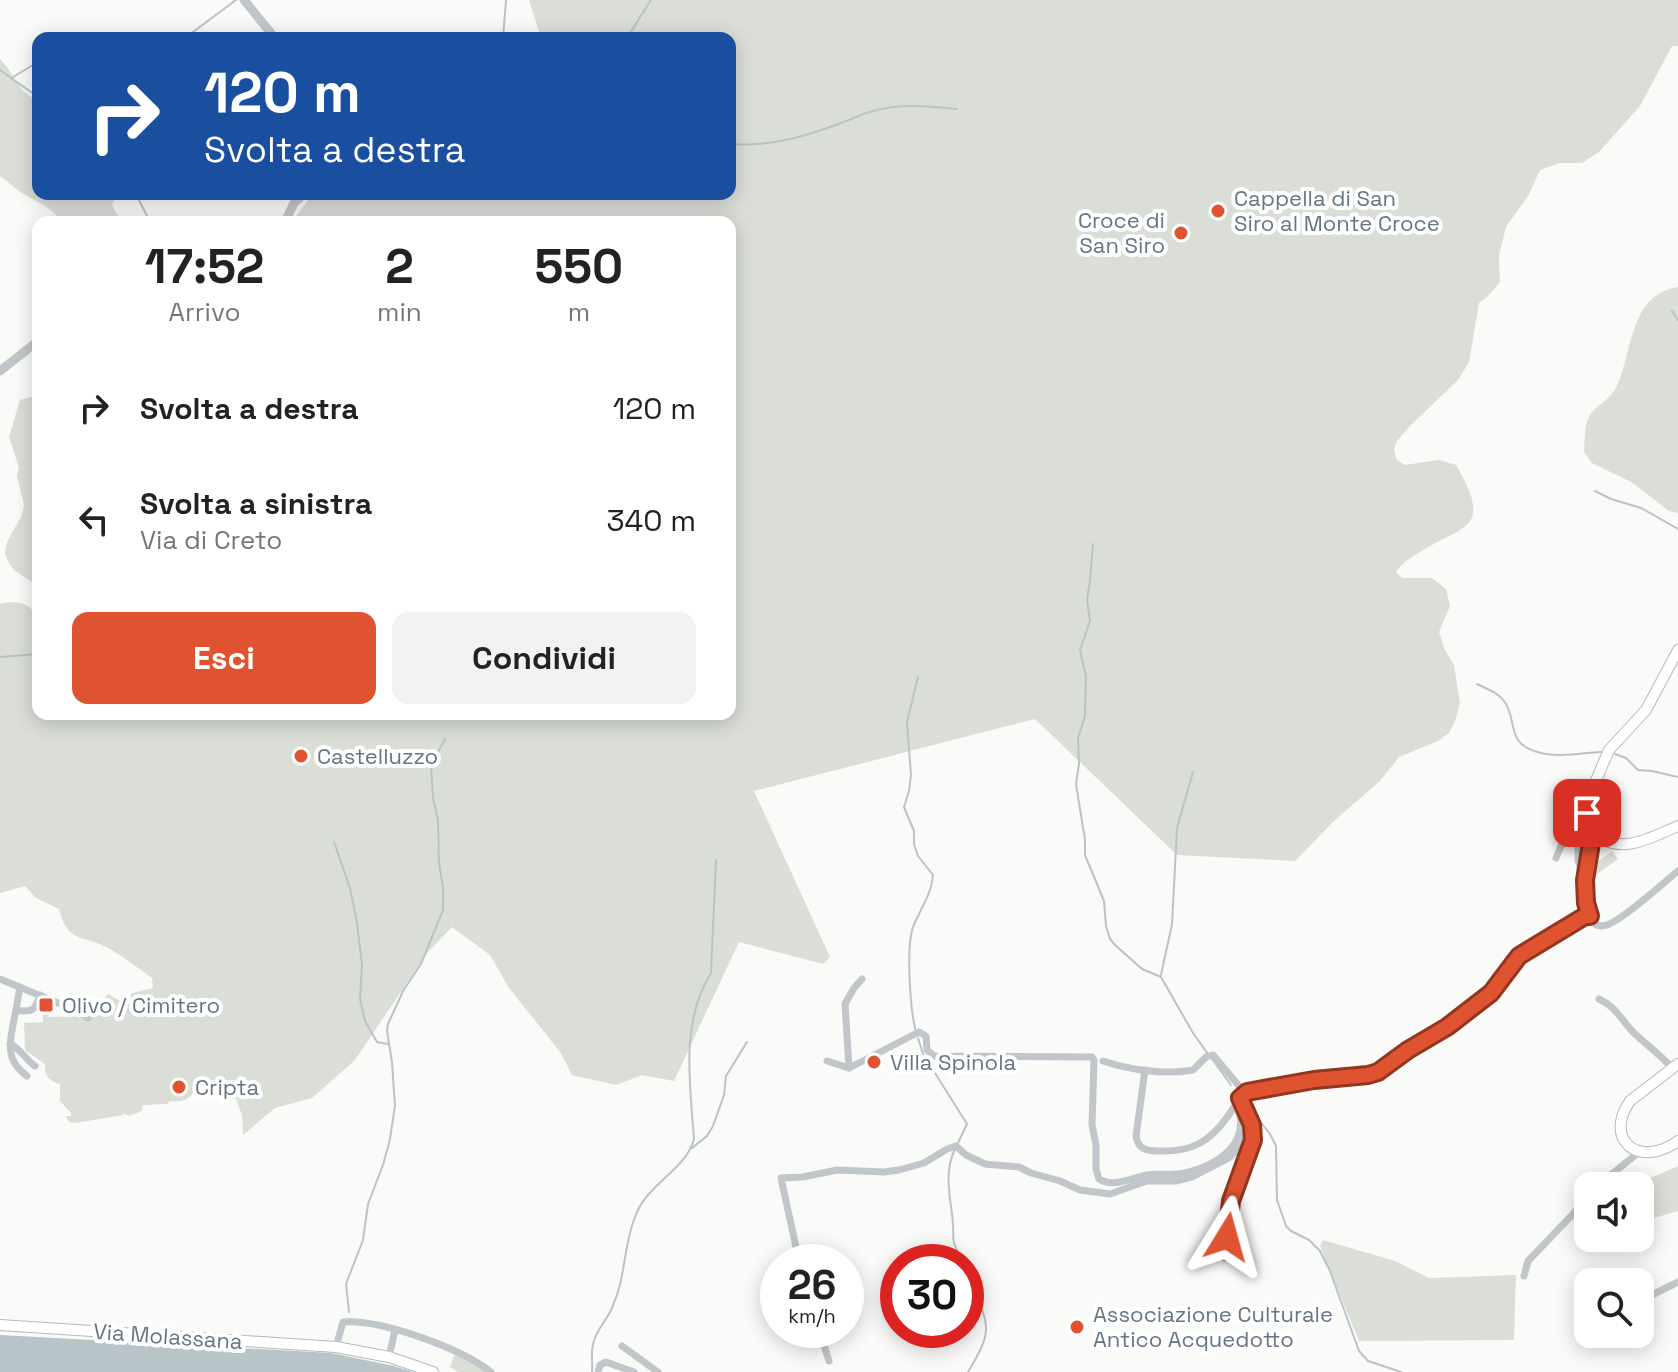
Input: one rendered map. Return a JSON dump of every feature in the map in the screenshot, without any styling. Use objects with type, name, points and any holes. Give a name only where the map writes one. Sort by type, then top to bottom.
[{"type":"main road","points":[[1678,650],[1646,710],[1609,750],[1588,799],[1588,819],[1593,831],[1605,841],[1622,845],[1638,842],[1678,826]]},
{"type":"main road","points":[[1675,1066],[1630,1101],[1620,1123],[1629,1146],[1638,1153],[1655,1153],[1678,1141]]},
{"type":"main road","name":"Via Molassana","points":[[0,1325],[336,1347],[389,1357],[433,1372]]},
{"type":"street","points":[[245,0],[270,32]]},
{"type":"street","points":[[0,371],[32,347]]},
{"type":"street","points":[[1593,831],[1585,880],[1586,903],[1590,916],[1600,926],[1610,923],[1678,871]]},
{"type":"street","points":[[1556,858],[1561,846],[1576,833],[1578,861],[1585,880]]},
{"type":"street","points":[[1145,1070],[1136,1136],[1138,1144],[1143,1149],[1158,1151],[1192,1148],[1216,1132],[1241,1098],[1314,1080],[1378,1072],[1447,1027],[1491,993],[1524,952],[1590,916]]},
{"type":"street","points":[[0,979],[88,1018]]},
{"type":"street","points":[[849,1068],[845,1004],[862,979]]},
{"type":"street","points":[[20,987],[10,1044],[14,1063],[27,1076]]},
{"type":"street","points":[[16,1010],[31,1012],[40,995]]},
{"type":"street","points":[[1599,999],[1618,1012],[1633,1032],[1675,1066]]},
{"type":"street","points":[[827,1061],[849,1068],[916,1033],[926,1036],[927,1050],[934,1056],[1090,1056],[1094,1060],[1092,1125],[1096,1169],[1103,1182],[1184,1173],[1215,1161],[1230,1150],[1239,1135],[1242,1124],[1241,1098]]},
{"type":"street","points":[[10,1044],[16,1046],[24,1058],[35,1066]]},
{"type":"street","points":[[1103,1061],[1119,1066],[1173,1072],[1190,1071],[1208,1056],[1215,1056],[1241,1098],[1252,1125],[1253,1140],[1231,1201],[1225,1258]]},
{"type":"street","points":[[795,1244],[781,1178],[837,1170],[899,1170],[924,1163],[956,1146],[985,1164],[1019,1167],[1080,1190],[1110,1194],[1147,1181],[1176,1181],[1192,1177],[1219,1164],[1234,1154],[1242,1142],[1246,1115]]},
{"type":"street","points":[[1614,1172],[1638,1153]]},
{"type":"street","points":[[1524,1276],[1528,1261],[1574,1213]]},
{"type":"street","points":[[1654,1296],[1678,1282]]},
{"type":"street","points":[[336,1347],[344,1322],[364,1323],[457,1351],[491,1372]]},
{"type":"street","points":[[389,1357],[395,1330]]},
{"type":"street","points":[[622,1346],[658,1372]]},
{"type":"street","points":[[825,1348],[829,1361]]},
{"type":"street","points":[[598,1372],[605,1362],[634,1372]]},
{"type":"shaded area","points":[[529,0],[1678,0],[1678,46],[1672,46],[1640,106],[1599,152],[1582,163],[1560,163],[1540,170],[1528,196],[1506,227],[1499,255],[1500,282],[1479,303],[1469,362],[1458,380],[1396,442],[1394,451],[1397,460],[1405,465],[1439,460],[1456,465],[1473,503],[1473,515],[1468,524],[1409,559],[1396,572],[1402,578],[1432,578],[1446,589],[1450,606],[1439,632],[1454,665],[1460,703],[1455,721],[1449,733],[1438,741],[1399,757],[1380,781],[1295,861],[1177,855],[1035,719],[754,791],[830,957],[823,964],[739,942],[674,1081],[642,1075],[616,1085],[572,1075],[561,1053],[509,988],[490,955],[452,927],[427,953],[355,1060],[312,1098],[275,1108],[243,1135],[242,1115],[236,1099],[195,1091],[184,1100],[143,1105],[142,1111],[129,1116],[123,1113],[69,1122],[66,1116],[71,1116],[71,1113],[60,1101],[60,1084],[48,1077],[45,1064],[25,1050],[24,1023],[43,1022],[43,1014],[49,1017],[82,1016],[87,1020],[108,994],[126,1004],[132,993],[153,988],[152,978],[101,944],[72,934],[59,909],[36,898],[25,886],[0,893],[0,604],[14,602],[32,610],[32,720],[736,720],[736,216],[296,216],[308,200],[736,200],[736,32],[539,32]]},
{"type":"shaded area","points":[[0,59],[20,87],[32,97],[32,198],[0,176]]},
{"type":"shaded area","points":[[35,200],[114,200],[112,205],[118,216],[57,216]]},
{"type":"shaded area","points":[[1678,287],[1678,513],[1669,511],[1633,483],[1592,463],[1584,452],[1588,418],[1616,388],[1641,314],[1650,301],[1662,292]]},
{"type":"shaded area","points":[[32,397],[32,582],[14,570],[5,552],[24,505],[17,476],[19,467],[9,437],[20,400]]},
{"type":"shaded area","points":[[1612,851],[1618,859],[1590,879],[1590,867]]},
{"type":"shaded area","points":[[1678,1166],[1678,1211],[1654,1218],[1654,1176]]},
{"type":"shaded area","points":[[1323,1240],[1395,1261],[1429,1278],[1516,1275],[1514,1340],[1359,1341],[1320,1246]]},
{"type":"shaded area","points":[[0,1335],[331,1353],[413,1372],[0,1372]]},
{"type":"shaded area","points":[[456,1351],[487,1372],[458,1372],[450,1367]]},
{"type":"waterway","points":[[193,32],[236,0]]},
{"type":"waterway","points":[[503,32],[506,0]]},
{"type":"waterway","points":[[631,32],[651,0]]},
{"type":"waterway","points":[[13,77],[32,66]]},
{"type":"waterway","points":[[0,70],[32,93]]},
{"type":"waterway","points":[[736,144],[790,139],[891,107],[957,109]]},
{"type":"waterway","points":[[139,200],[147,216]]},
{"type":"waterway","points":[[1672,311],[1678,320]]},
{"type":"waterway","points":[[1595,491],[1641,508],[1678,529]]},
{"type":"waterway","points":[[1093,544],[1087,600],[1090,621],[1080,650],[1086,676],[1085,716],[1078,738],[1076,784],[1085,855],[1104,901],[1110,939],[1142,969],[1161,977],[1208,1054]]},
{"type":"waterway","points":[[0,657],[32,654]]},
{"type":"waterway","points":[[916,1032],[910,979],[911,936],[933,875],[918,856],[914,831],[904,807],[911,775],[907,722],[918,677]]},
{"type":"waterway","points":[[1477,684],[1504,701],[1516,737],[1527,748],[1553,755],[1601,752]]},
{"type":"waterway","points":[[349,1312],[346,1284],[363,1240],[368,1204],[383,1165],[395,1106],[388,1024],[403,991],[421,964],[443,910],[438,820],[431,765],[445,739]]},
{"type":"waterway","points":[[1615,754],[1626,758],[1638,770],[1678,777]]},
{"type":"waterway","points":[[1161,975],[1172,924],[1177,828],[1193,772]]},
{"type":"waterway","points":[[334,842],[350,888],[357,923],[362,965],[360,999],[365,1021],[377,1042],[388,1044]]},
{"type":"waterway","points":[[592,1372],[593,1345],[617,1294],[636,1215],[646,1197],[685,1158],[694,1139],[689,1054],[695,1012],[711,973],[716,860]]},
{"type":"waterway","points":[[918,1038],[923,1054],[967,1124],[958,1143]]},
{"type":"waterway","points":[[692,1148],[707,1136],[713,1126],[724,1095],[726,1076],[747,1042]]},
{"type":"waterway","points":[[1212,1059],[1231,1085]]},
{"type":"waterway","points":[[1247,1105],[1276,1146],[1277,1200],[1286,1226],[1320,1251],[1359,1351],[1368,1361],[1401,1372]]},
{"type":"waterway","points":[[954,1244],[949,1168],[955,1149]]},
{"type":"waterway","points":[[984,1315],[984,1340]]},
{"type":"waterway","points":[[968,1372],[980,1348]]},
{"type":"place","name":"Cappella di San Siro al Monte Croce","points":[[1218,211]]},
{"type":"place","name":"Croce di San Siro","points":[[1181,233]]},
{"type":"place","name":"Castelluzzo","points":[[301,756]]},
{"type":"place","name":"Olivo / Cimitero","points":[[46,1005]]},
{"type":"place","name":"Villa Spinola","points":[[874,1062]]},
{"type":"place","name":"Cripta","points":[[179,1087]]},
{"type":"place","name":"Associazione Culturale Antico Acquedotto","points":[[1077,1327]]},
{"type":"route","points":[[1227,1237],[1231,1201],[1253,1140],[1252,1125],[1240,1098],[1247,1092],[1378,1072],[1447,1027],[1491,993],[1524,952],[1590,916],[1584,887],[1593,831],[1587,813]]}]
